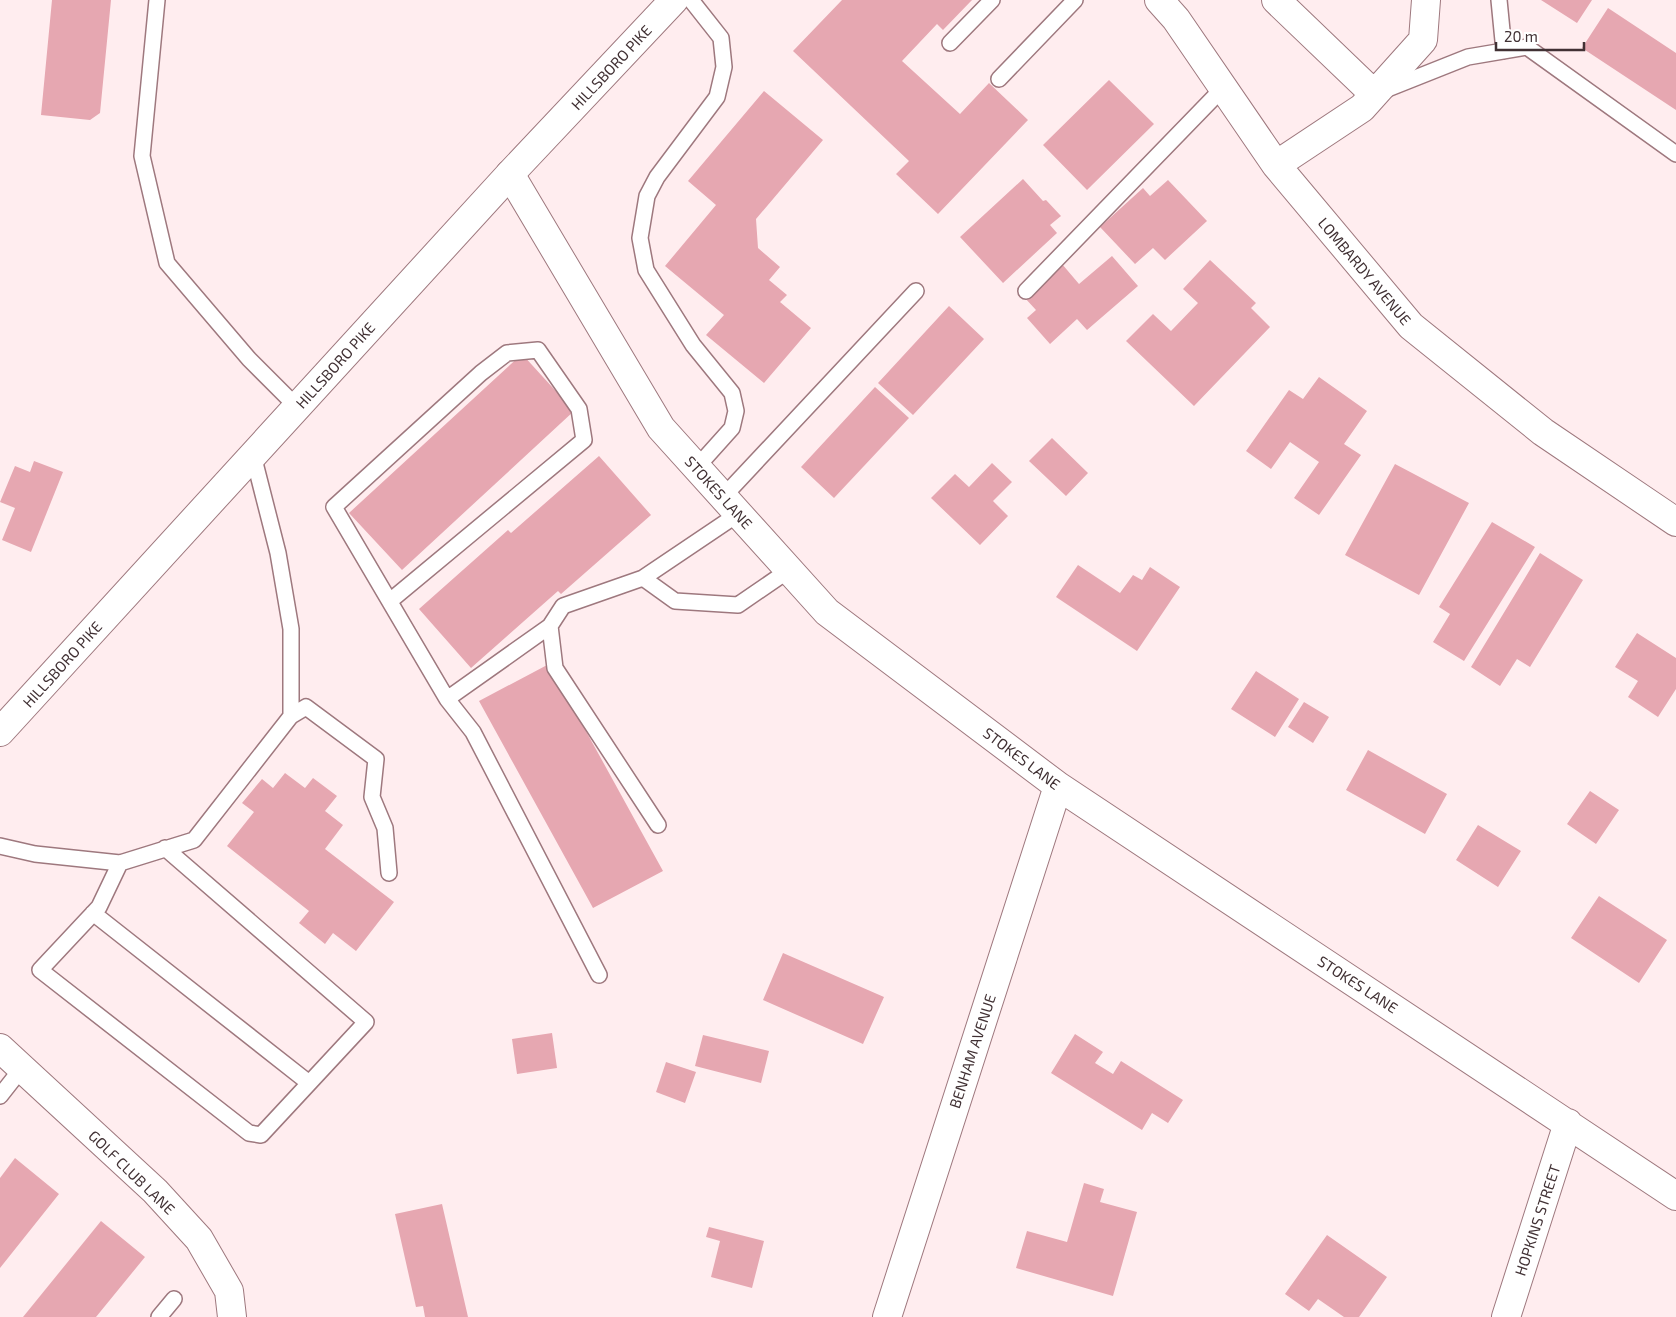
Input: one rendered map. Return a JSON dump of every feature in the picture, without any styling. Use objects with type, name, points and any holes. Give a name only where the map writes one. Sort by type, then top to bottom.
[{"type":"street","name":"HILLSBORO PIKE","points":[[0,732],[510,174],[674,0]]},
{"type":"street","name":"LOMBARDY AVENUE","points":[[1158,0],[1176,19],[1276,165],[1411,326],[1543,432],[1676,522]]},
{"type":"street","points":[[1276,0],[1374,94]]},
{"type":"street","points":[[1276,165],[1362,108],[1423,40],[1426,0]]},
{"type":"street","name":"STOKES LANE","points":[[510,174],[661,428],[826,612],[1058,786],[1676,1196]]},
{"type":"street","name":"BENHAM AVENUE","points":[[887,1317],[1058,786]]},
{"type":"street","name":"GOLF CLUB LANE","points":[[0,1048],[155,1191],[199,1240],[228,1291],[232,1317]]},
{"type":"street","name":"HOPKINS STREET","points":[[1506,1317],[1568,1123]]},
{"type":"lane","points":[[158,0],[142,156],[167,263],[249,359],[297,407]]},
{"type":"lane","points":[[691,0],[721,38],[724,67],[717,97],[658,177],[647,196],[640,238],[646,270],[693,345],[732,393],[736,410],[732,428],[697,467]]},
{"type":"lane","points":[[950,43],[992,0]]},
{"type":"lane","points":[[999,79],[1075,0]]},
{"type":"lane","points":[[1499,0],[1504,51]]},
{"type":"lane","points":[[1374,94],[1468,57],[1527,47],[1676,154]]},
{"type":"lane","points":[[1026,291],[1223,88]]},
{"type":"lane","points":[[447,699],[550,626],[563,606],[643,578],[730,505],[916,290]]},
{"type":"lane","points":[[390,601],[584,440],[579,409],[538,350],[507,353],[481,373],[334,507],[447,699],[473,732],[599,975]]},
{"type":"lane","points":[[253,456],[278,554],[292,630],[291,716]]},
{"type":"lane","points":[[643,578],[676,601],[738,605],[789,570]]},
{"type":"lane","points":[[550,626],[555,668],[658,825]]},
{"type":"lane","points":[[0,846],[35,854],[120,862],[194,840],[291,716],[306,707],[376,760],[372,797],[385,828],[389,873]]},
{"type":"lane","points":[[120,862],[99,907],[40,970],[249,1133],[261,1135],[366,1022],[165,848]]},
{"type":"lane","points":[[93,914],[309,1083]]},
{"type":"lane","points":[[0,1096],[22,1068]]},
{"type":"lane","points":[[160,1317],[174,1299]]},
{"type":"building","points":[[52,0],[111,0],[100,113],[90,120],[41,115]]},
{"type":"building","points":[[842,0],[972,0],[943,30],[937,24],[902,61],[960,114],[989,83],[1028,120],[938,214],[896,174],[909,161],[793,51]]},
{"type":"building","points":[[1541,0],[1592,0],[1577,23]]},
{"type":"building","points":[[1608,8],[1676,53],[1676,110],[1582,48]]},
{"type":"building","points":[[1109,80],[1154,124],[1087,190],[1043,145]]},
{"type":"building","points":[[764,91],[823,140],[756,219],[758,248],[780,267],[769,280],[787,295],[780,302],[811,328],[764,383],[706,335],[724,315],[665,266],[716,205],[688,181]]},
{"type":"building","points":[[1023,179],[1043,201],[1046,200],[1061,216],[1050,225],[1057,233],[1003,283],[960,237]]},
{"type":"building","points":[[1168,180],[1207,221],[1165,260],[1153,248],[1135,264],[1100,227],[1143,188],[1150,196]]},
{"type":"building","points":[[1112,256],[1138,286],[1087,330],[1077,319],[1050,344],[1027,318],[1036,310],[1024,297],[1062,264],[1079,284]]},
{"type":"building","points":[[1210,260],[1256,303],[1251,308],[1270,327],[1194,406],[1126,341],[1153,314],[1171,331],[1198,303],[1183,289]]},
{"type":"building","points":[[949,306],[984,339],[913,415],[878,383]]},
{"type":"building","points":[[522,354],[574,411],[402,570],[349,513]]},
{"type":"building","points":[[1319,377],[1367,411],[1344,444],[1361,455],[1319,515],[1294,498],[1319,462],[1290,442],[1271,469],[1246,451],[1289,390],[1303,399]]},
{"type":"building","points":[[875,387],[909,418],[834,498],[801,467]]},
{"type":"building","points":[[1052,438],[1088,473],[1066,496],[1029,461]]},
{"type":"building","points":[[599,456],[651,515],[561,594],[558,591],[471,668],[419,609],[508,530],[511,533]]},
{"type":"building","points":[[34,461],[63,472],[31,552],[2,540],[15,508],[0,502],[15,466],[30,472]]},
{"type":"building","points":[[992,463],[1012,482],[993,501],[1008,516],[980,545],[931,498],[955,474],[969,487]]},
{"type":"building","points":[[1395,464],[1469,503],[1419,595],[1345,555]]},
{"type":"building","points":[[1492,522],[1535,547],[1464,661],[1433,642],[1450,614],[1439,607]]},
{"type":"building","points":[[1540,553],[1583,580],[1530,667],[1517,659],[1500,686],[1471,667]]},
{"type":"building","points":[[1078,565],[1120,593],[1133,575],[1142,580],[1150,567],[1180,587],[1137,651],[1056,597]]},
{"type":"building","points":[[1637,633],[1676,658],[1676,689],[1658,717],[1628,697],[1638,681],[1615,667]]},
{"type":"building","points":[[549,664],[663,871],[593,908],[479,701]]},
{"type":"building","points":[[1256,671],[1299,699],[1275,737],[1231,709]]},
{"type":"building","points":[[1304,702],[1329,717],[1313,743],[1288,727]]},
{"type":"building","points":[[1368,750],[1447,794],[1425,834],[1346,790]]},
{"type":"building","points":[[285,773],[305,788],[313,778],[337,796],[325,811],[343,825],[325,849],[394,902],[356,951],[333,933],[325,944],[299,923],[309,911],[227,846],[254,812],[242,803],[262,779],[273,788]]},
{"type":"building","points":[[1590,791],[1619,810],[1596,844],[1567,824]]},
{"type":"building","points":[[1478,825],[1521,851],[1498,887],[1456,860]]},
{"type":"building","points":[[1599,896],[1667,940],[1639,983],[1571,938]]},
{"type":"building","points":[[783,953],[884,997],[863,1044],[763,1000]]},
{"type":"building","points":[[552,1033],[557,1068],[517,1074],[512,1039]]},
{"type":"building","points":[[1075,1034],[1103,1052],[1095,1063],[1113,1074],[1121,1061],[1183,1100],[1168,1123],[1152,1113],[1142,1130],[1051,1073]]},
{"type":"building","points":[[703,1035],[769,1051],[761,1083],[695,1066]]},
{"type":"building","points":[[666,1062],[696,1072],[685,1103],[656,1092]]},
{"type":"building","points":[[15,1158],[59,1194],[0,1268],[0,1178]]},
{"type":"building","points":[[1084,1183],[1104,1189],[1100,1202],[1137,1212],[1113,1296],[1016,1268],[1027,1231],[1067,1242]]},
{"type":"building","points":[[442,1204],[468,1317],[425,1317],[423,1306],[416,1307],[395,1214]]},
{"type":"building","points":[[101,1221],[145,1257],[96,1317],[23,1317]]},
{"type":"building","points":[[709,1227],[764,1241],[752,1288],[711,1277],[720,1241],[706,1237]]},
{"type":"building","points":[[1327,1235],[1387,1277],[1359,1317],[1344,1317],[1318,1299],[1309,1311],[1285,1294]]}]
